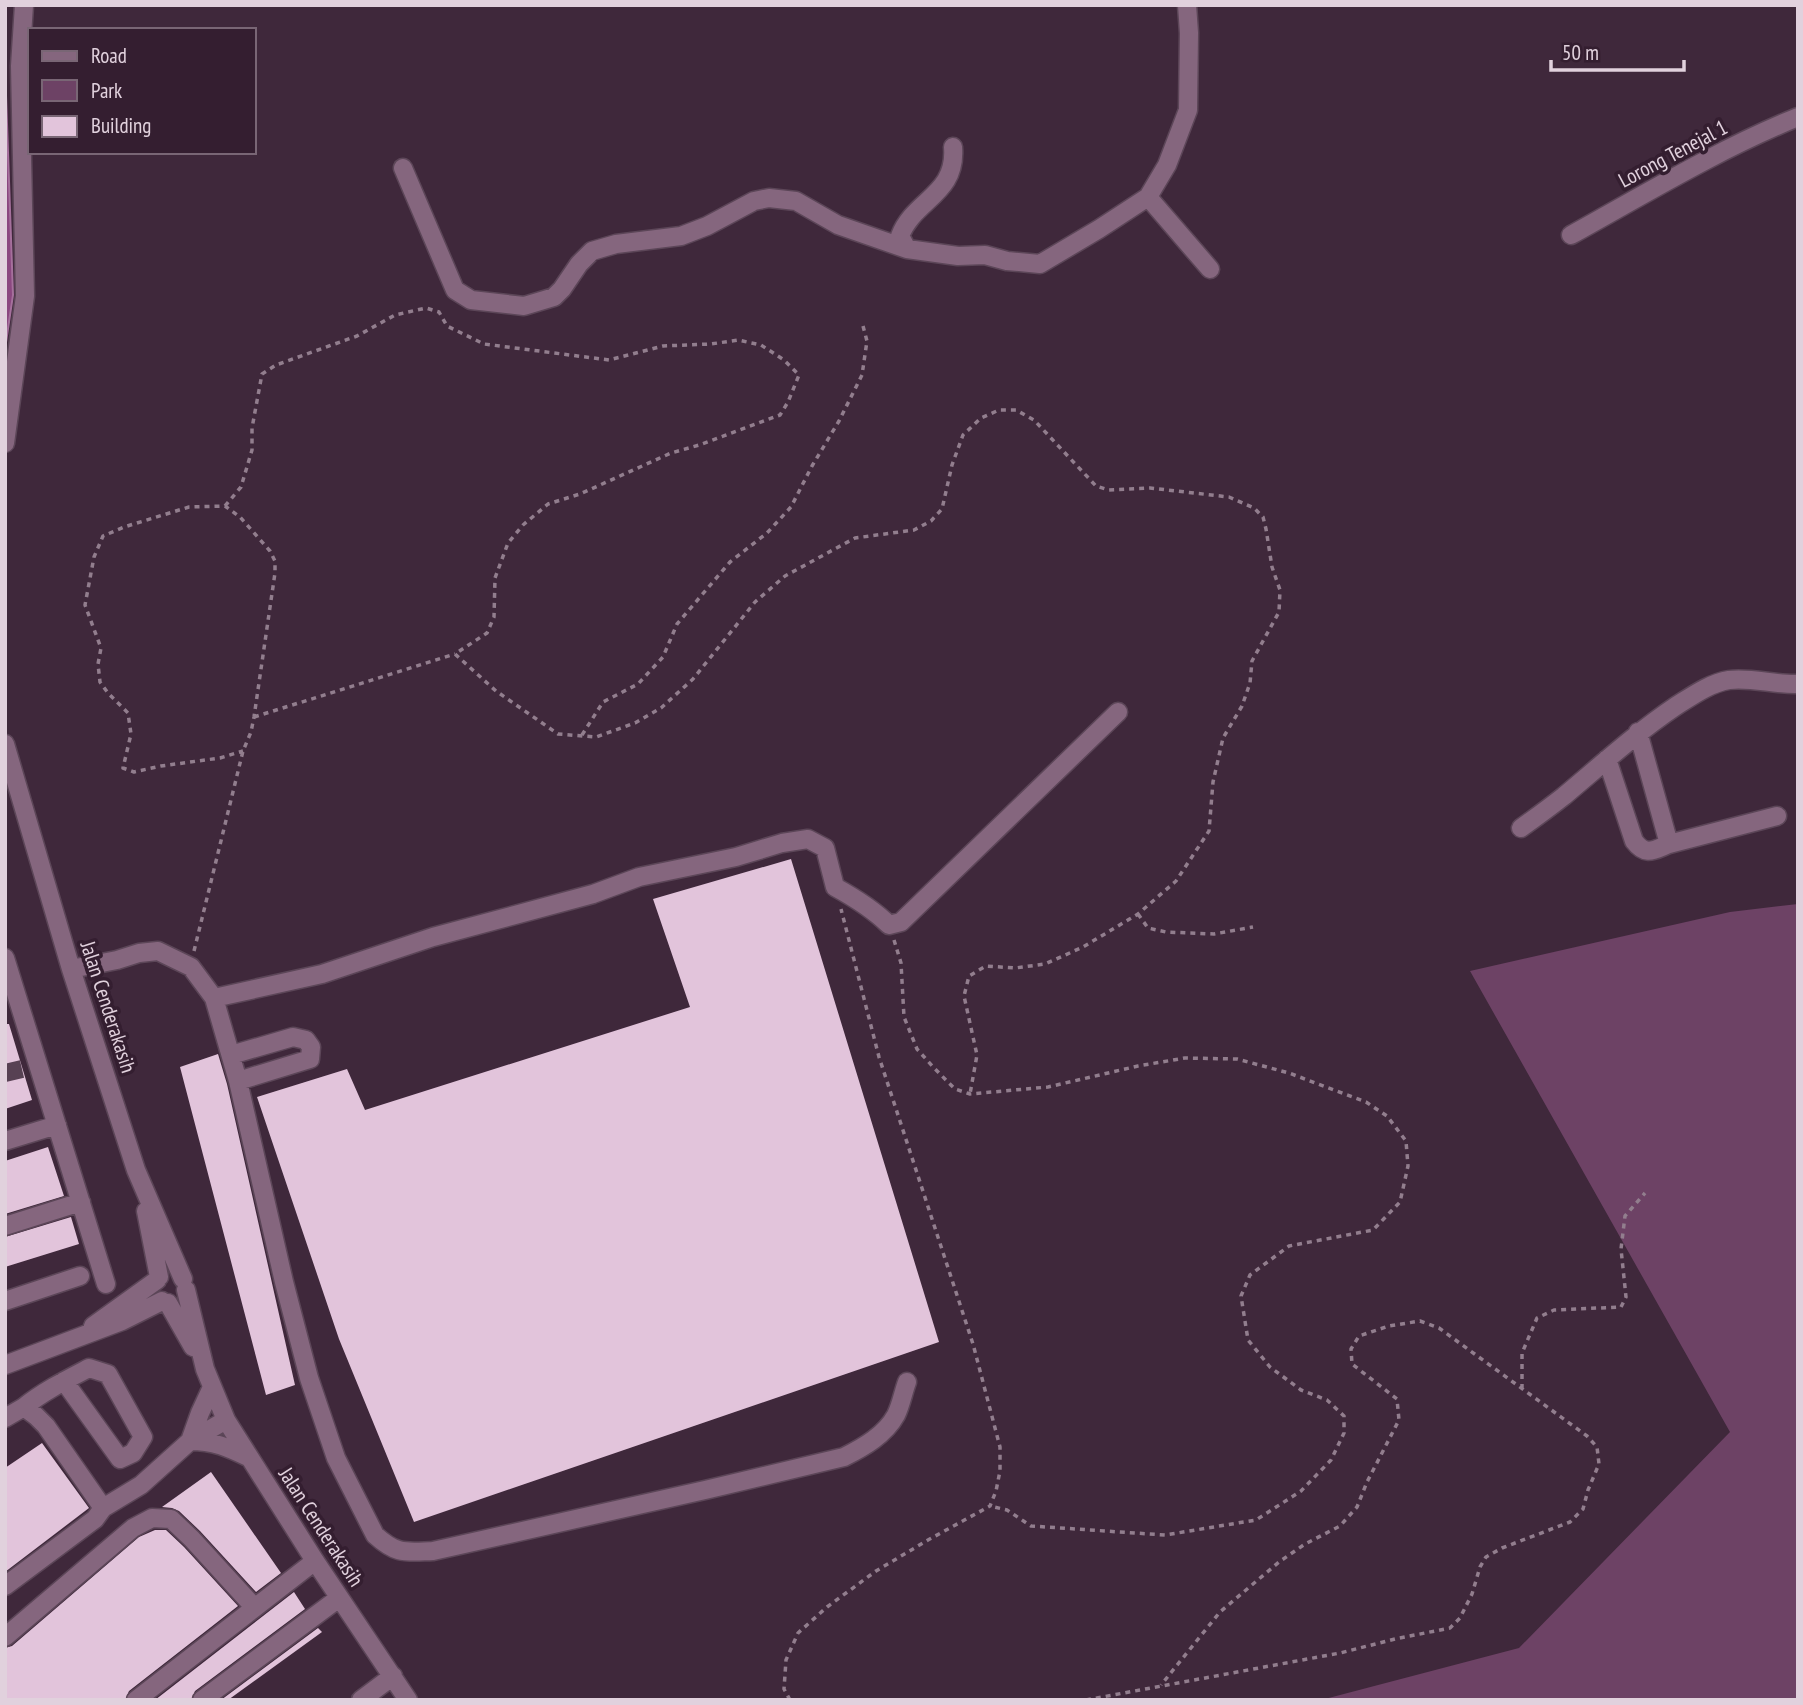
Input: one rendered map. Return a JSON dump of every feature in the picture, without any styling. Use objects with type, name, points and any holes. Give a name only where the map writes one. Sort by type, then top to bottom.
[{"type":"street","points":[[5,443],[25,296],[20,66],[24,5]]},
{"type":"street","points":[[402,169],[455,290],[471,300],[524,306],[554,297],[592,251],[616,244],[681,236],[707,226],[754,201],[769,198],[796,201],[838,225],[906,248],[958,256],[985,255],[1007,261],[1040,264],[1148,197],[1167,164],[1188,110],[1187,5]]},
{"type":"street","name":"Lorong Tenejal 1","points":[[1571,235],[1709,159],[1798,117]]},
{"type":"street","points":[[906,248],[900,236],[905,222],[930,200],[951,173],[953,147]]},
{"type":"street","points":[[1148,197],[1210,270]]},
{"type":"street","points":[[1521,828],[1638,732],[1690,696],[1728,680],[1798,684]]},
{"type":"street","points":[[214,998],[322,974],[433,937],[571,900],[639,877],[736,858],[782,843],[808,839],[825,848],[835,887],[864,904],[889,925],[901,922],[1118,712]]},
{"type":"street","points":[[1638,732],[1669,844]]},
{"type":"street","name":"Jalan Cenderakasih","points":[[5,744],[10,774],[71,969],[136,1170],[184,1284],[212,1387],[226,1420],[339,1598],[408,1700]]},
{"type":"street","points":[[1607,759],[1634,841],[1640,849],[1647,851],[1777,816]]},
{"type":"street","points":[[71,969],[158,951],[191,967],[214,998],[238,1081],[296,1331],[336,1458],[375,1535],[401,1552],[433,1551],[844,1457],[879,1436],[896,1415],[907,1382]]},
{"type":"street","points":[[5,958],[10,990],[30,1066],[57,1125],[106,1284]]},
{"type":"street","points":[[231,1055],[293,1037],[306,1040],[311,1048],[310,1059],[238,1081]]},
{"type":"street","points":[[5,1141],[57,1125]]},
{"type":"street","points":[[136,1170],[158,1278],[155,1292],[165,1302],[205,1368]]},
{"type":"street","points":[[5,1226],[81,1202]]},
{"type":"street","points":[[5,1365],[73,1340],[122,1321],[165,1302],[177,1301],[184,1295],[184,1284],[176,1273],[167,1272],[73,1340]]},
{"type":"street","points":[[5,1301],[80,1276]]},
{"type":"street","points":[[5,1418],[46,1390],[89,1368],[108,1374],[142,1437],[133,1453],[120,1459],[64,1381]]},
{"type":"street","points":[[190,1441],[212,1387]]},
{"type":"street","points":[[24,1407],[46,1426],[103,1508]]},
{"type":"street","points":[[5,1586],[96,1519],[103,1508],[141,1486],[190,1441],[226,1420]]},
{"type":"street","points":[[190,1441],[205,1441],[225,1446],[250,1458]]},
{"type":"street","points":[[5,1637],[133,1528],[152,1518],[171,1519],[254,1607]]},
{"type":"street","points":[[136,1700],[315,1561]]},
{"type":"street","points":[[202,1700],[339,1598]]},
{"type":"street","points":[[360,1700],[393,1676]]},
{"type":"path","points":[[226,506],[241,487],[252,450],[252,428],[262,374],[276,365],[357,337],[394,315],[426,309],[439,312],[447,326],[484,344],[608,360],[663,346],[738,340],[761,345],[784,360],[799,375],[780,415],[671,453],[580,494],[548,504],[523,525],[508,543],[495,578],[494,617],[487,633],[455,654],[254,717]]},
{"type":"path","points":[[582,735],[603,702],[638,684],[663,657],[677,624],[730,562],[767,533],[791,507],[862,376],[867,341],[863,326]]},
{"type":"path","points":[[455,654],[496,691],[558,734],[596,737],[635,723],[661,708],[693,679],[755,602],[785,576],[855,538],[914,530],[931,521],[942,509],[952,465],[963,435],[981,418],[999,410],[1016,410],[1034,420],[1096,485],[1109,489],[1150,488],[1229,497],[1254,508],[1263,517],[1266,529],[1272,567],[1280,590],[1279,612],[1252,661],[1250,683],[1242,706],[1223,738],[1213,782],[1209,831],[1176,881],[1138,914],[1083,947],[1045,964],[1015,968],[986,966],[970,976],[964,996],[977,1055],[970,1094]]},
{"type":"path","points":[[191,967],[243,751],[251,732],[275,561],[270,551],[240,517],[226,506],[189,507],[103,536],[94,557],[85,605],[100,648],[100,682],[108,694],[128,713],[131,734],[123,768],[134,772],[220,758],[243,751]]},
{"type":"path","points":[[790,1700],[783,1689],[786,1660],[799,1633],[827,1606],[876,1571],[990,1506],[1000,1471],[1000,1447],[973,1344],[879,1057],[835,887]]},
{"type":"path","points":[[1138,914],[1148,928],[1166,932],[1214,934],[1253,927]]},
{"type":"path","points":[[889,925],[901,962],[904,1017],[917,1049],[955,1089],[970,1094],[1048,1087],[1185,1058],[1237,1059],[1289,1073],[1366,1102],[1387,1116],[1406,1140],[1408,1166],[1400,1202],[1373,1230],[1289,1246],[1250,1275],[1241,1296],[1248,1340],[1270,1367],[1301,1390],[1327,1400],[1344,1416],[1343,1433],[1331,1461],[1301,1492],[1256,1520],[1165,1535],[1031,1526],[1007,1510],[990,1506]]},
{"type":"path","points":[[1522,1389],[1522,1353],[1537,1318],[1554,1310],[1621,1307],[1626,1297],[1621,1249],[1625,1216],[1645,1193]]},
{"type":"path","points":[[1086,1700],[1340,1653],[1450,1628],[1460,1618],[1486,1557],[1570,1522],[1583,1509],[1599,1464],[1597,1447],[1587,1436],[1439,1328],[1420,1321],[1389,1326],[1359,1336],[1351,1349],[1352,1364],[1397,1399],[1399,1420],[1357,1507],[1340,1526],[1305,1544],[1279,1562],[1220,1612],[1161,1685]]},
{"type":"green space","points":[[1798,904],[1798,1700],[1321,1700],[1519,1648],[1730,1432],[1470,971],[1730,912]]},
{"type":"shaded area","points":[[5,67],[13,295],[5,349]]},
{"type":"building","points":[[791,859],[939,1342],[414,1522],[339,1339],[257,1097],[347,1069],[365,1110],[690,1007],[653,899]]},
{"type":"building","points":[[5,1024],[9,1024],[32,1100],[5,1109]]},
{"type":"building","points":[[218,1054],[295,1385],[266,1395],[180,1067]]},
{"type":"building","points":[[48,1147],[64,1196],[5,1214],[5,1161]]},
{"type":"building","points":[[71,1217],[79,1244],[5,1267],[5,1237]]},
{"type":"building","points":[[42,1443],[89,1508],[5,1572],[5,1468]]},
{"type":"building","points":[[211,1472],[281,1573],[256,1592],[179,1511],[162,1507]]},
{"type":"building","points":[[155,1530],[166,1530],[238,1606],[129,1691],[125,1700],[5,1700],[5,1648],[12,1646],[139,1537]]},
{"type":"building","points":[[294,1592],[305,1609],[195,1691],[191,1700],[155,1700]]},
{"type":"building","points":[[318,1628],[322,1632],[228,1700],[221,1700]]},
{"type":"tunnel","points":[[5,1073],[22,1069]]}]
